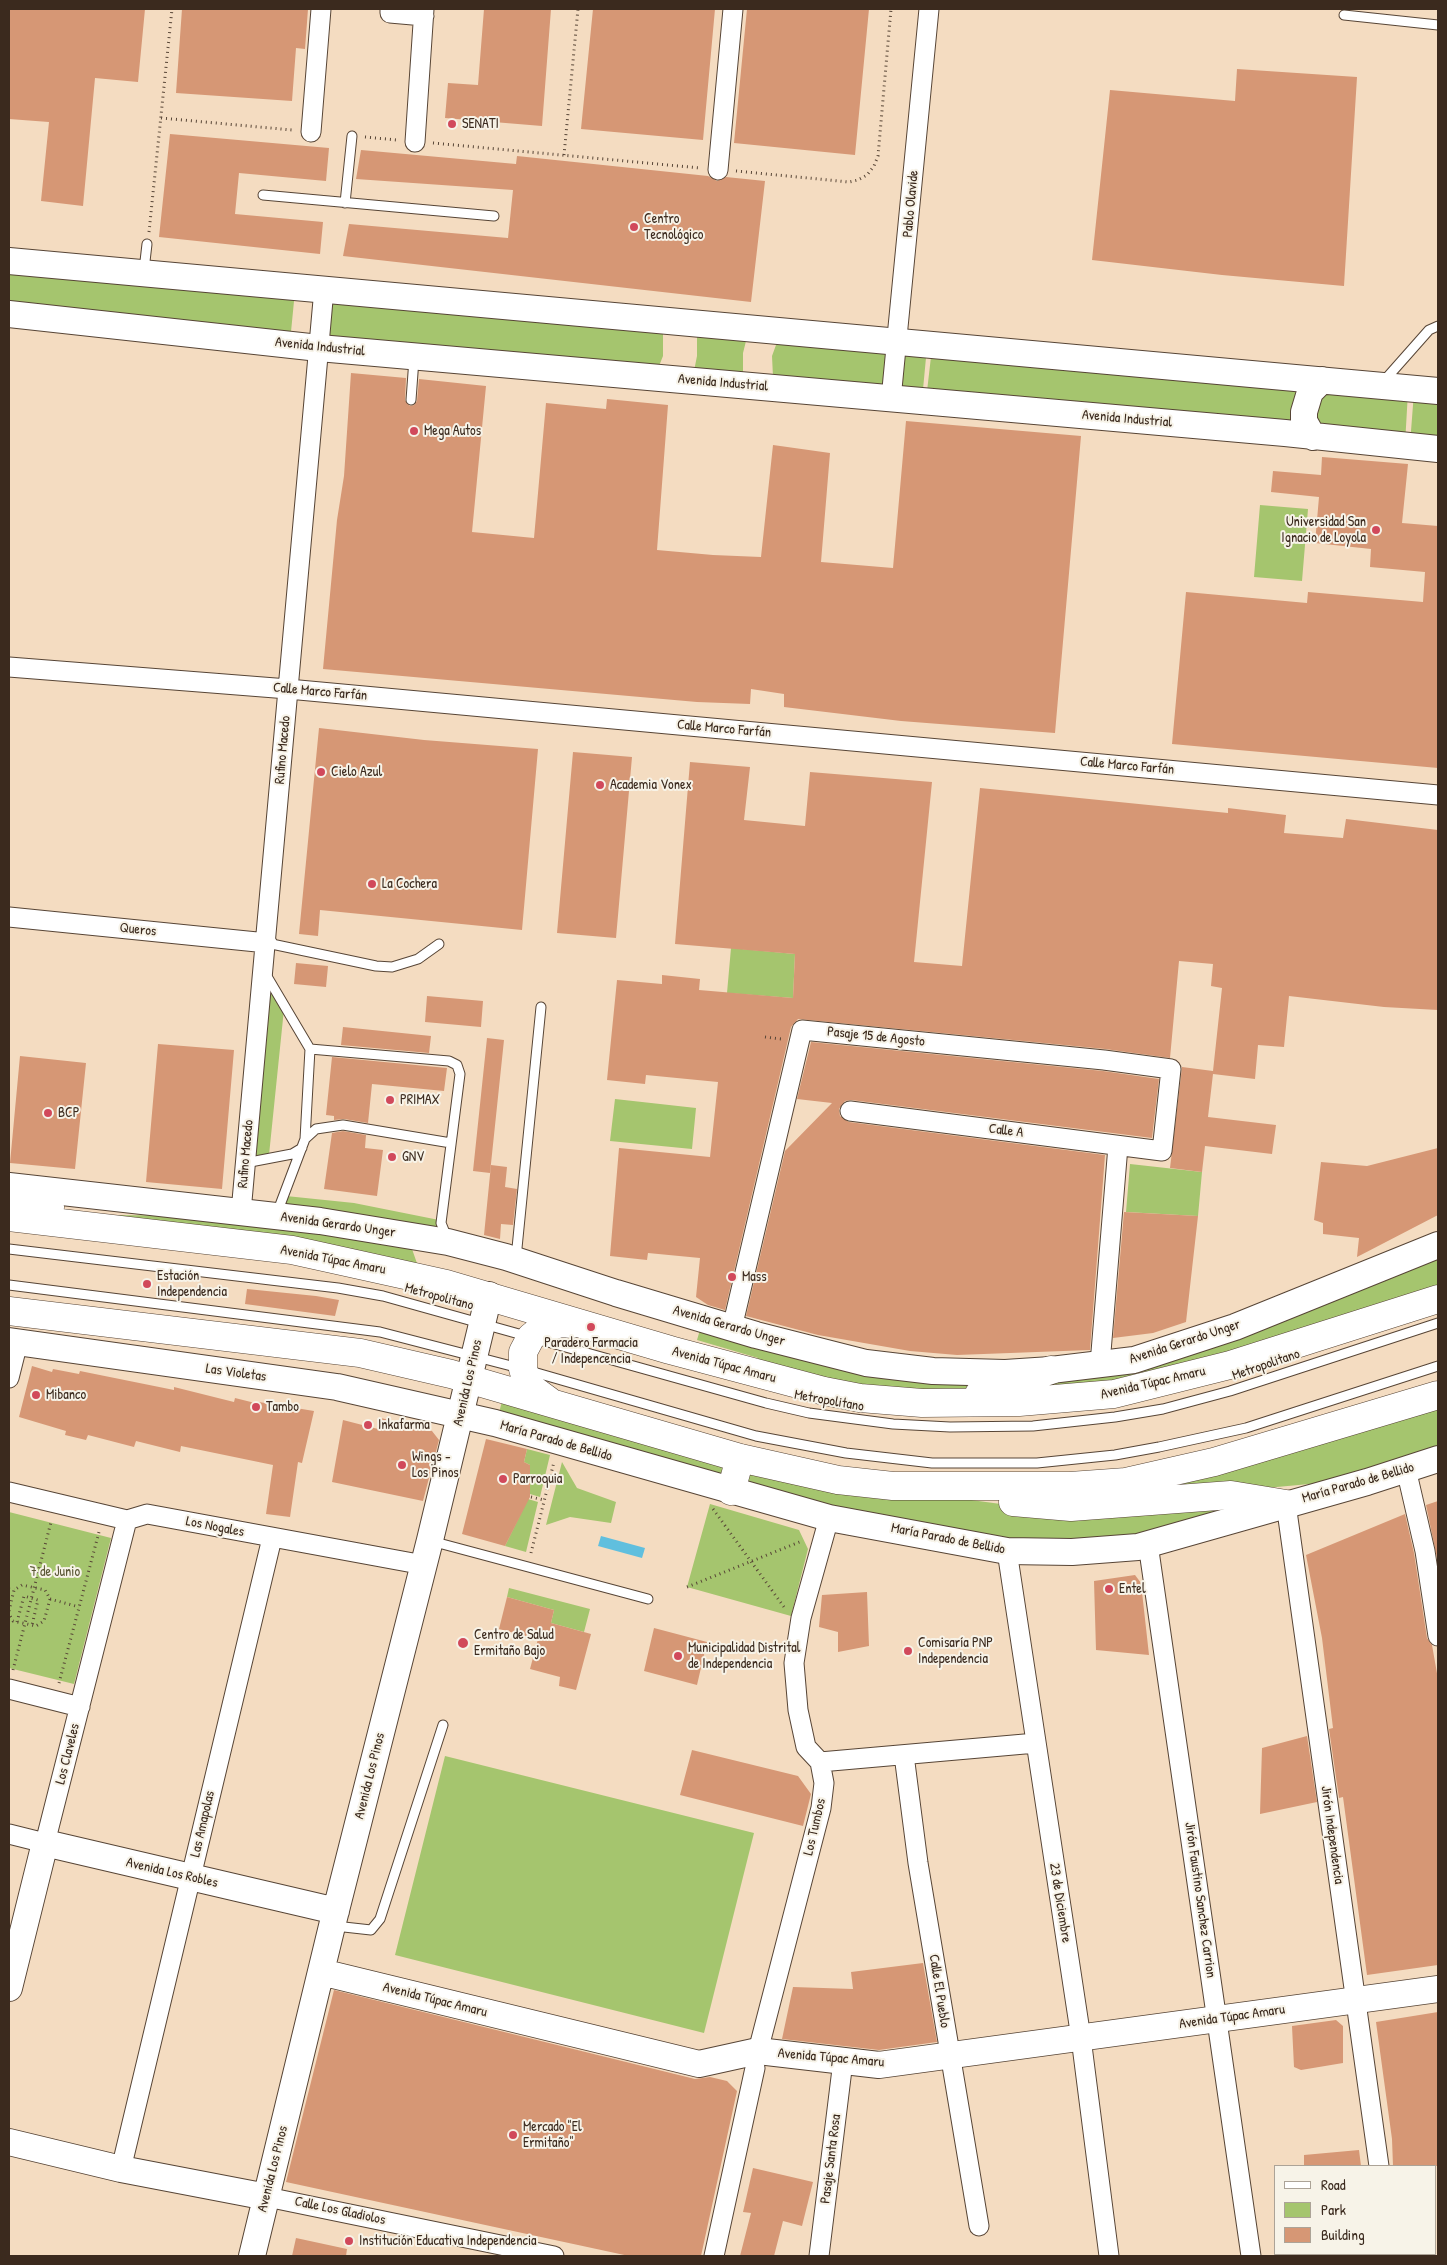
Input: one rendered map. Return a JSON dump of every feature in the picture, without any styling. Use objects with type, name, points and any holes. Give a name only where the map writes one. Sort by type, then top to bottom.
[{"type":"main road","points":[[9,1197],[170,1236]]},
{"type":"main road","name":"Avenida Túpac Amaru","points":[[9,1217],[292,1250],[489,1295],[591,1328],[824,1391],[860,1398],[952,1403],[1019,1402],[1114,1394],[1230,1365],[1438,1299]]},
{"type":"main road","points":[[9,1311],[472,1368],[557,1404],[740,1458],[838,1480],[1009,1502],[1071,1507],[1232,1495],[1286,1504]]},
{"type":"main road","points":[[557,1404],[534,1390],[527,1380],[523,1370],[523,1352],[531,1337],[541,1329],[560,1323],[591,1328]]},
{"type":"main road","points":[[952,1403],[1051,1370]]},
{"type":"main road","points":[[893,1486],[1070,1486],[1126,1482],[1214,1462],[1438,1395]]},
{"type":"main road","points":[[725,1499],[740,1458]]},
{"type":"street","points":[[311,132],[321,9]]},
{"type":"street","points":[[390,9],[390,13],[424,12],[415,142]]},
{"type":"street","points":[[718,170],[733,9]]},
{"type":"street","name":"Pablo Olavide","points":[[891,399],[929,9]]},
{"type":"street","points":[[9,261],[1438,391]]},
{"type":"street","name":"Rufino Macedo","points":[[241,1212],[267,943],[324,289]]},
{"type":"street","name":"Avenida Industrial","points":[[9,314],[319,348],[348,354],[414,356],[495,367],[753,385],[891,399],[1285,433],[1438,449]]},
{"type":"street","points":[[1285,433],[1295,419],[1299,401],[1296,385],[1289,377]]},
{"type":"street","points":[[1313,437],[1304,421],[1304,412],[1310,392],[1322,380]]},
{"type":"street","name":"Calle Marco Farfán","points":[[9,667],[288,689],[1438,795]]},
{"type":"street","name":"Queros","points":[[9,917],[267,943]]},
{"type":"street","name":"Pasaje 15 de Agosto","points":[[732,1328],[802,1030],[1171,1069],[1162,1151]]},
{"type":"street","name":"Calle A","points":[[850,1111],[1162,1151]]},
{"type":"street","points":[[1100,1364],[1118,1146]]},
{"type":"street","name":"Avenida Gerardo Unger","points":[[9,1186],[276,1216],[419,1237],[467,1247],[732,1328],[866,1363],[933,1371],[1005,1373],[1051,1370],[1134,1360],[1235,1327],[1438,1245]]},
{"type":"street","name":"Avenida Los Pinos","points":[[252,2256],[334,1918],[461,1415],[489,1295]]},
{"type":"street","points":[[9,1378],[13,1342]]},
{"type":"street","name":"Las Violetas","points":[[13,1342],[337,1387],[461,1415]]},
{"type":"street","name":"María Parado de Bellido","points":[[461,1415],[559,1442],[725,1499],[1007,1551],[1072,1552],[1148,1544],[1438,1459]]},
{"type":"street","points":[[1406,1469],[1432,1549],[1438,1636]]},
{"type":"street","name":"Los Nogales","points":[[9,1492],[127,1520],[148,1514],[424,1565]]},
{"type":"street","name":"Jirón Independencia","points":[[1286,1504],[1379,2165]]},
{"type":"street","name":"Los Tumbos","points":[[714,2256],[756,2060],[821,1808],[824,1783],[820,1762],[806,1747],[798,1710],[794,1663],[801,1618],[830,1518]]},
{"type":"street","name":"Los Claveles","points":[[9,1988],[127,1520]]},
{"type":"street","name":"Las Amapolas","points":[[121,2169],[272,1538]]},
{"type":"street","name":"Jirón Faustino Sanchez Carrion","points":[[1148,1544],[1251,2256]]},
{"type":"street","name":"23 de Diciembre","points":[[1007,1551],[1081,2038],[1109,2256]]},
{"type":"street","points":[[10,1681],[80,1707]]},
{"type":"street","points":[[820,1762],[1036,1744]]},
{"type":"street","name":"Calle El Pueblo","points":[[904,1755],[918,1863],[979,2226]]},
{"type":"street","name":"Avenida Los Robles","points":[[9,1834],[191,1877],[334,1918]]},
{"type":"street","name":"Avenida Túpac Amaru","points":[[321,1972],[699,2064],[756,2060],[843,2061],[879,2065],[950,2057],[1218,2018],[1438,1989]]},
{"type":"street","name":"Pasaje Santa Rosa","points":[[820,2256],[843,2061]]},
{"type":"street","name":"Calle Los Gladiolos","points":[[9,2142],[121,2169],[554,2256]]},
{"type":"lane","points":[[1344,15],[1438,25]]},
{"type":"lane","points":[[345,203],[352,136]]},
{"type":"lane","points":[[263,195],[494,216]]},
{"type":"lane","points":[[143,273],[147,244]]},
{"type":"lane","points":[[1379,386],[1429,330],[1438,326]]},
{"type":"lane","points":[[411,400],[414,356]]},
{"type":"lane","points":[[267,943],[376,966],[392,967],[418,959],[439,944]]},
{"type":"lane","points":[[264,971],[310,1049],[305,1139],[276,1216]]},
{"type":"lane","points":[[516,1261],[541,1008]]},
{"type":"lane","points":[[310,1049],[454,1062],[460,1074],[442,1223],[445,1232],[467,1247]]},
{"type":"lane","points":[[305,1139],[316,1129],[343,1125],[451,1143]]},
{"type":"lane","points":[[246,1163],[292,1154],[302,1148]]},
{"type":"lane","name":"Metropolitano","points":[[9,1249],[338,1288],[383,1296],[766,1403],[809,1413],[893,1424],[950,1428],[1033,1426],[1115,1417],[1188,1404],[1438,1323]]},
{"type":"lane","points":[[9,1285],[368,1330],[472,1368],[523,1370],[756,1436],[815,1449],[908,1461],[1008,1464],[1115,1455],[1206,1438],[1246,1428],[1438,1366]]},
{"type":"lane","points":[[430,1540],[648,1599]]},
{"type":"lane","points":[[334,1918],[371,1930],[380,1919],[443,1725]]},
{"type":"path","points":[[147,244],[172,9]]},
{"type":"path","points":[[564,156],[578,9]]},
{"type":"path","points":[[352,136],[849,182],[858,180],[867,175],[874,166],[878,156],[891,9]]},
{"type":"path","points":[[161,118],[311,132]]},
{"type":"path","points":[[528,1566],[559,1442]]},
{"type":"path","points":[[531,1497],[544,1500]]},
{"type":"path","points":[[725,1499],[710,1504],[785,1608]]},
{"type":"path","points":[[10,1681],[51,1522]]},
{"type":"path","points":[[59,1685],[100,1529]]},
{"type":"path","points":[[802,1535],[806,1544]]},
{"type":"path","points":[[687,1587],[804,1540]]},
{"type":"path","points":[[9,1589],[14,1590],[22,1585],[45,1590],[50,1599],[44,1621],[36,1626],[13,1621],[9,1612],[14,1590]]},
{"type":"path","points":[[17,1622],[24,1596],[38,1600],[32,1625]]},
{"type":"path","points":[[50,1599],[79,1606]]},
{"type":"green space","points":[[9,265],[295,291],[290,342],[9,313]]},
{"type":"green space","points":[[328,292],[663,333],[663,356],[659,366],[323,346]]},
{"type":"green space","points":[[697,336],[746,341],[743,353],[743,375],[694,371],[697,356]]},
{"type":"green space","points":[[785,336],[894,344],[888,397],[773,377],[772,356],[776,345]]},
{"type":"green space","points":[[898,344],[927,347],[922,400],[893,398]]},
{"type":"green space","points":[[932,348],[1408,392],[1405,444],[926,400]]},
{"type":"green space","points":[[1414,392],[1438,394],[1438,447],[1410,444]]},
{"type":"green space","points":[[1260,505],[1308,509],[1302,581],[1254,577]]},
{"type":"green space","points":[[731,948],[795,954],[793,998],[727,993]]},
{"type":"green space","points":[[265,982],[284,1009],[269,1155],[248,1160]]},
{"type":"green space","points":[[615,1099],[696,1108],[692,1149],[610,1141]]},
{"type":"green space","points":[[1130,1164],[1202,1172],[1198,1216],[1126,1212]]},
{"type":"green space","points":[[286,1196],[354,1203],[443,1221],[460,1243],[279,1214]]},
{"type":"green space","points":[[103,1215],[241,1216],[412,1249],[420,1272]]},
{"type":"green space","points":[[1438,1249],[1438,1295],[1114,1392],[977,1399]]},
{"type":"green space","points":[[702,1323],[1002,1376],[950,1401],[755,1370],[758,1358],[697,1340]]},
{"type":"green space","points":[[504,1393],[728,1465],[723,1480],[497,1421]]},
{"type":"green space","points":[[1438,1398],[1438,1456],[1364,1479],[1146,1499],[1125,1485]]},
{"type":"green space","points":[[527,1449],[550,1455],[540,1497],[530,1494],[530,1465],[524,1462]]},
{"type":"green space","points":[[562,1462],[577,1488],[616,1502],[611,1523],[570,1517],[546,1525]]},
{"type":"green space","points":[[743,1469],[1008,1505],[1319,1492],[1147,1541],[1007,1547],[739,1488]]},
{"type":"green space","points":[[528,1499],[538,1502],[526,1552],[505,1546]]},
{"type":"green space","points":[[710,1504],[799,1530],[808,1549],[791,1616],[687,1587]]},
{"type":"green space","name":"7 de Junio","points":[[9,1512],[111,1538],[74,1684],[9,1668]]},
{"type":"green space","points":[[509,1588],[590,1609],[584,1632],[551,1623],[554,1610],[507,1597]]},
{"type":"green space","points":[[445,1756],[754,1833],[704,2033],[395,1955]]},
{"type":"water","points":[[601,1536],[645,1548],[642,1558],[598,1546]]},
{"type":"building","points":[[9,9],[145,9],[138,82],[95,78],[83,206],[41,201],[49,122],[9,119]]},
{"type":"building","points":[[182,9],[308,9],[305,49],[296,48],[292,101],[176,93]]},
{"type":"building","points":[[484,9],[551,9],[542,126],[445,118],[448,83],[478,85]]},
{"type":"building","points":[[593,9],[715,9],[703,140],[581,129]]},
{"type":"building","points":[[747,9],[869,9],[855,155],[734,143]]},
{"type":"building","points":[[1237,69],[1357,77],[1344,286],[1222,275],[1092,260],[1110,90],[1235,101]]},
{"type":"building","points":[[170,134],[329,148],[326,181],[239,173],[235,214],[323,222],[320,254],[159,237]]},
{"type":"building","name":"Centro Tecnológico","points":[[361,150],[516,164],[517,156],[708,176],[717,181],[726,177],[765,181],[751,302],[343,256],[349,224],[508,238],[513,190],[356,179]]},
{"type":"building","points":[[351,373],[406,378],[405,400],[410,406],[414,405],[417,401],[419,379],[486,386],[472,532],[534,538],[546,403],[606,409],[607,399],[668,405],[657,550],[713,555],[761,557],[773,445],[830,453],[821,562],[893,568],[906,421],[1081,436],[1055,733],[901,721],[784,707],[784,694],[751,689],[750,704],[697,702],[323,669],[337,520],[344,476]]},
{"type":"building","points":[[1322,457],[1408,464],[1402,523],[1438,526],[1438,768],[1172,744],[1186,592],[1307,603],[1308,592],[1423,602],[1425,572],[1370,567],[1371,549],[1315,543],[1319,497],[1271,492],[1273,471],[1321,475]]},
{"type":"building","points":[[319,728],[424,740],[538,749],[522,930],[320,910],[318,936],[299,934]]},
{"type":"building","points":[[573,752],[632,757],[616,938],[557,933]]},
{"type":"building","points":[[690,762],[750,767],[744,820],[805,826],[810,772],[932,782],[914,962],[962,966],[980,788],[1228,813],[1228,808],[1286,815],[1284,833],[1343,838],[1346,819],[1438,830],[1438,1010],[1384,1007],[1289,996],[1284,1047],[1258,1045],[1255,1079],[1213,1074],[1208,1117],[1276,1125],[1272,1154],[1205,1146],[1202,1172],[1170,1168],[1182,1067],[1213,1071],[1222,988],[1211,986],[1213,964],[1179,961],[1170,1058],[1105,1049],[798,1019],[791,1027],[725,1310],[708,1305],[696,1297],[700,1258],[648,1253],[647,1260],[610,1256],[619,1148],[710,1157],[718,1082],[646,1075],[645,1084],[607,1080],[617,980],[662,984],[662,975],[700,979],[699,990],[793,998],[795,954],[675,944]]},
{"type":"building","points":[[296,963],[328,966],[326,987],[294,984]]},
{"type":"building","points":[[427,996],[483,1001],[481,1027],[425,1022]]},
{"type":"building","points":[[343,1027],[431,1036],[429,1053],[341,1045]]},
{"type":"building","points":[[487,1038],[504,1040],[490,1173],[473,1171]]},
{"type":"building","points":[[811,1042],[1103,1071],[1159,1079],[1152,1138],[851,1100],[845,1101],[839,1109],[840,1116],[849,1122],[1105,1155],[1090,1350],[957,1355],[910,1351],[818,1335],[746,1316],[785,1151],[832,1103],[797,1099]]},
{"type":"building","points":[[158,1044],[234,1050],[222,1189],[146,1182]]},
{"type":"building","name":"BCP","points":[[20,1056],[86,1063],[75,1169],[10,1163]]},
{"type":"building","points":[[332,1057],[447,1068],[444,1091],[372,1084],[368,1123],[344,1119],[334,1120],[334,1116],[326,1115]]},
{"type":"building","points":[[343,1131],[366,1135],[365,1148],[383,1150],[377,1196],[324,1189],[332,1133]]},
{"type":"building","points":[[1438,1148],[1438,1215],[1357,1257],[1359,1238],[1323,1234],[1323,1223],[1314,1220],[1321,1162],[1367,1166]]},
{"type":"building","points":[[491,1165],[507,1167],[505,1187],[517,1189],[513,1225],[501,1224],[500,1239],[484,1235]]},
{"type":"building","points":[[1124,1212],[1198,1216],[1186,1322],[1153,1333],[1113,1338]]},
{"type":"building","points":[[247,1289],[339,1300],[335,1316],[245,1304]]},
{"type":"building","points":[[32,1366],[52,1372],[53,1369],[79,1374],[80,1371],[174,1390],[174,1387],[234,1402],[235,1398],[259,1404],[259,1402],[314,1411],[302,1463],[298,1462],[290,1517],[266,1514],[273,1465],[181,1446],[180,1452],[136,1441],[134,1447],[88,1435],[86,1440],[65,1435],[66,1431],[19,1417]]},
{"type":"building","name":"Wings - Los Pinos","points":[[381,1418],[432,1431],[439,1440],[423,1501],[332,1482],[343,1420],[378,1429]]},
{"type":"building","name":"Parroquia","points":[[486,1439],[527,1449],[524,1462],[530,1465],[530,1497],[505,1546],[462,1534]]},
{"type":"building","points":[[1438,1501],[1438,1563],[1426,1505]]},
{"type":"building","points":[[1405,1514],[1414,1553],[1427,1638],[1432,1645],[1438,1679],[1438,1965],[1367,1975],[1343,1797],[1339,1798],[1329,1729],[1333,1728],[1322,1638],[1306,1555]]},
{"type":"building","points":[[1135,1575],[1141,1583],[1149,1655],[1096,1650],[1094,1581]]},
{"type":"building","points":[[867,1592],[869,1646],[838,1652],[838,1632],[819,1627],[822,1595]]},
{"type":"building","points":[[507,1597],[554,1610],[551,1623],[591,1634],[576,1690],[559,1686],[560,1677],[530,1669],[538,1639],[499,1629]]},
{"type":"building","points":[[654,1628],[707,1642],[697,1685],[644,1671]]},
{"type":"building","points":[[1307,1736],[1317,1802],[1260,1814],[1262,1748]]},
{"type":"building","points":[[692,1750],[798,1776],[811,1794],[803,1826],[680,1795]]},
{"type":"building","points":[[923,1963],[937,2042],[879,2050],[782,2039],[793,1987],[853,1989],[851,1972]]},
{"type":"building","name":"Mercado \"El Ermitaño\"","points":[[334,1990],[695,2079],[710,2077],[727,2081],[737,2091],[701,2256],[629,2256],[286,2182]]},
{"type":"building","points":[[1438,2012],[1438,2166],[1393,2165],[1392,2139],[1376,2022]]},
{"type":"building","points":[[1336,2020],[1343,2026],[1343,2063],[1301,2070],[1294,2067],[1292,2026]]},
{"type":"building","points":[[1359,2150],[1361,2165],[1304,2165],[1304,2155]]},
{"type":"building","points":[[753,2168],[813,2182],[802,2226],[783,2221],[774,2256],[740,2256],[751,2213],[743,2212]]},
{"type":"building","points":[[296,2238],[347,2249],[346,2256],[292,2256]]},
{"type":"place","name":"SENATI","points":[[452,124]]},
{"type":"place","name":"Centro Tecnológico","points":[[634,227]]},
{"type":"place","name":"Mega Autos","points":[[414,431]]},
{"type":"place","name":"Universidad San Ignacio de Loyola","points":[[1376,530]]},
{"type":"place","name":"Cielo Azul","points":[[321,772]]},
{"type":"place","name":"Academia Vonex","points":[[600,785]]},
{"type":"place","name":"La Cochera","points":[[372,884]]},
{"type":"place","name":"PRIMAX","points":[[390,1100]]},
{"type":"place","name":"BCP","points":[[48,1113]]},
{"type":"place","name":"GNV","points":[[392,1157]]},
{"type":"place","name":"Mass","points":[[732,1277]]},
{"type":"place","name":"Estación Independencia","points":[[147,1284]]},
{"type":"place","name":"Paradero Farmacia / Indepencencia","points":[[591,1327]]},
{"type":"place","name":"Mibanco","points":[[36,1395]]},
{"type":"place","name":"Tambo","points":[[256,1407]]},
{"type":"place","name":"Inkafarma","points":[[368,1425]]},
{"type":"place","name":"Wings - Los Pinos","points":[[402,1465]]},
{"type":"place","name":"Parroquia","points":[[503,1479]]},
{"type":"place","name":"Entel","points":[[1109,1589]]},
{"type":"place","name":"Centro de Salud Ermitaño Bajo","points":[[463,1643]]},
{"type":"place","name":"Comisaría PNP Independencia","points":[[908,1651]]},
{"type":"place","name":"Municipalidad Distrital de Independencia","points":[[678,1656]]},
{"type":"place","name":"Mercado \"El Ermitaño\"","points":[[513,2135]]},
{"type":"place","name":"Institución Educativa Independencia","points":[[349,2241]]}]
